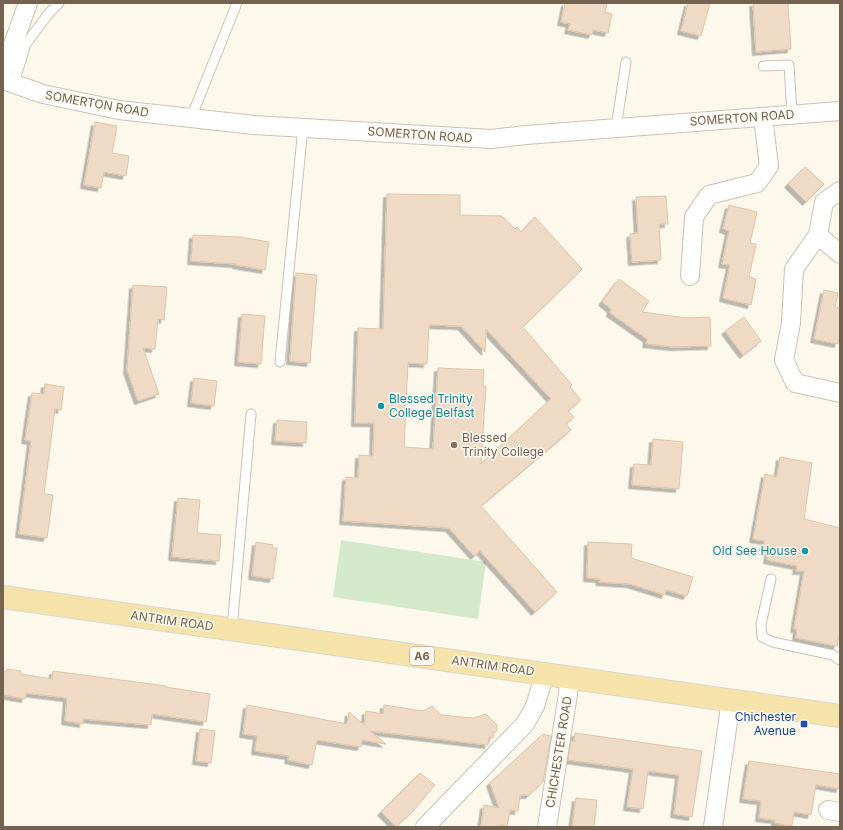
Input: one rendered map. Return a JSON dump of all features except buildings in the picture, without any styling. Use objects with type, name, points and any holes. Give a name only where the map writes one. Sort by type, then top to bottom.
[{"type":"main road","name":"ANTRIM ROAD","points":[[3,597],[731,700],[839,713]]},
{"type":"street","points":[[7,78],[28,3]]},
{"type":"street","name":"SOMERTON ROAD","points":[[7,78],[43,94],[119,110],[254,125],[491,139],[840,111]]},
{"type":"street","points":[[690,276],[694,217],[709,196],[757,183],[769,166],[763,117]]},
{"type":"street","points":[[840,191],[824,202],[818,236],[794,269],[791,323],[784,360],[794,383],[840,393]]},
{"type":"street","points":[[818,236],[840,254]]},
{"type":"street","points":[[425,827],[525,724],[535,706],[545,673]]},
{"type":"street","name":"CHICHESTER ROAD","points":[[547,827],[568,699],[569,677]]},
{"type":"street","points":[[713,827],[731,700]]},
{"type":"lane","points":[[7,78],[26,44],[49,13],[60,3]]},
{"type":"lane","points":[[191,118],[237,3]]},
{"type":"lane","points":[[616,128],[626,62]]},
{"type":"lane","points":[[763,66],[789,65],[792,114]]},
{"type":"lane","points":[[280,362],[303,127]]},
{"type":"lane","points":[[232,629],[251,414]]},
{"type":"lane","points":[[771,579],[761,624],[762,636],[773,642],[832,655],[840,660]]},
{"type":"green space","points":[[341,540],[486,562],[478,619],[333,597]]},
{"type":"place","name":"Blessed Trinity College Belfast","points":[[381,406]]},
{"type":"place","name":"Blessed Trinity College","points":[[454,445]]},
{"type":"place","name":"Old See House","points":[[805,551]]},
{"type":"place","name":"Chichester Avenue","points":[[804,724]]}]
